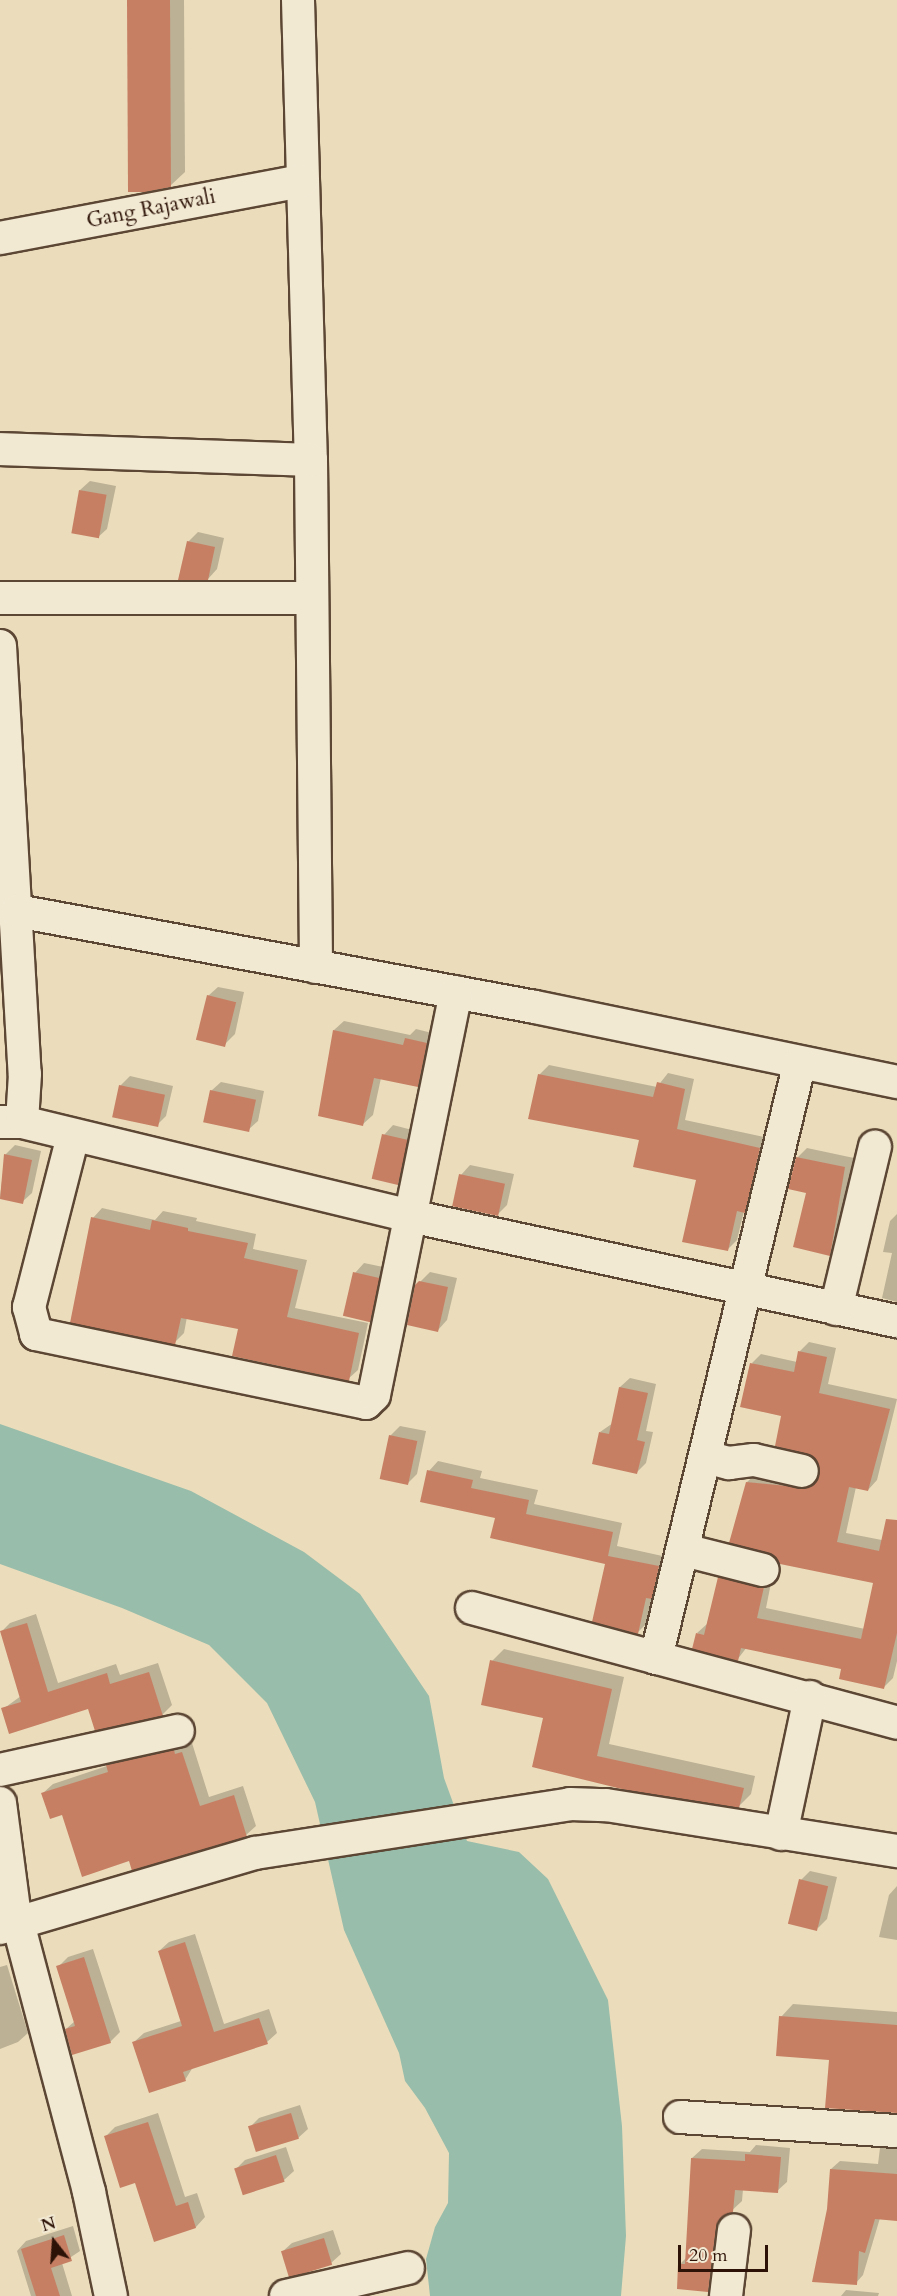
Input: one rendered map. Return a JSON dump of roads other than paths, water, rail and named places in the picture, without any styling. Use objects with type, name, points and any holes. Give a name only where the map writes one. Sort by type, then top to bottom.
[{"type":"street","points":[[298,0],[311,460],[316,967]]},
{"type":"street","name":"Gang Rajawali","points":[[0,238],[302,181]]},
{"type":"street","points":[[0,449],[311,460]]},
{"type":"street","points":[[0,598],[311,598]]},
{"type":"street","points":[[0,645],[25,1074],[11,1122],[410,1216],[897,1321]]},
{"type":"street","points":[[17,911],[456,992],[897,1082]]},
{"type":"street","points":[[73,1136],[29,1307],[30,1324],[36,1334],[366,1403],[374,1395],[456,992]]},
{"type":"street","points":[[656,1658],[684,1550],[800,1062]]},
{"type":"street","points":[[836,1309],[875,1147]]},
{"type":"street","points":[[706,1457],[729,1463],[754,1460],[802,1471]]},
{"type":"street","points":[[684,1550],[763,1569]]},
{"type":"street","points":[[472,1608],[810,1697],[897,1723]]},
{"type":"street","points":[[782,1834],[810,1697]]},
{"type":"street","points":[[0,1770],[177,1731]]},
{"type":"street","points":[[0,1803],[11,1925],[89,2192],[111,2296]]},
{"type":"street","points":[[11,1925],[255,1853],[570,1804],[606,1805],[897,1851]]},
{"type":"street","points":[[681,2117],[897,2131]]},
{"type":"street","points":[[726,2296],[734,2230]]},
{"type":"street","points":[[286,2296],[408,2268]]}]
